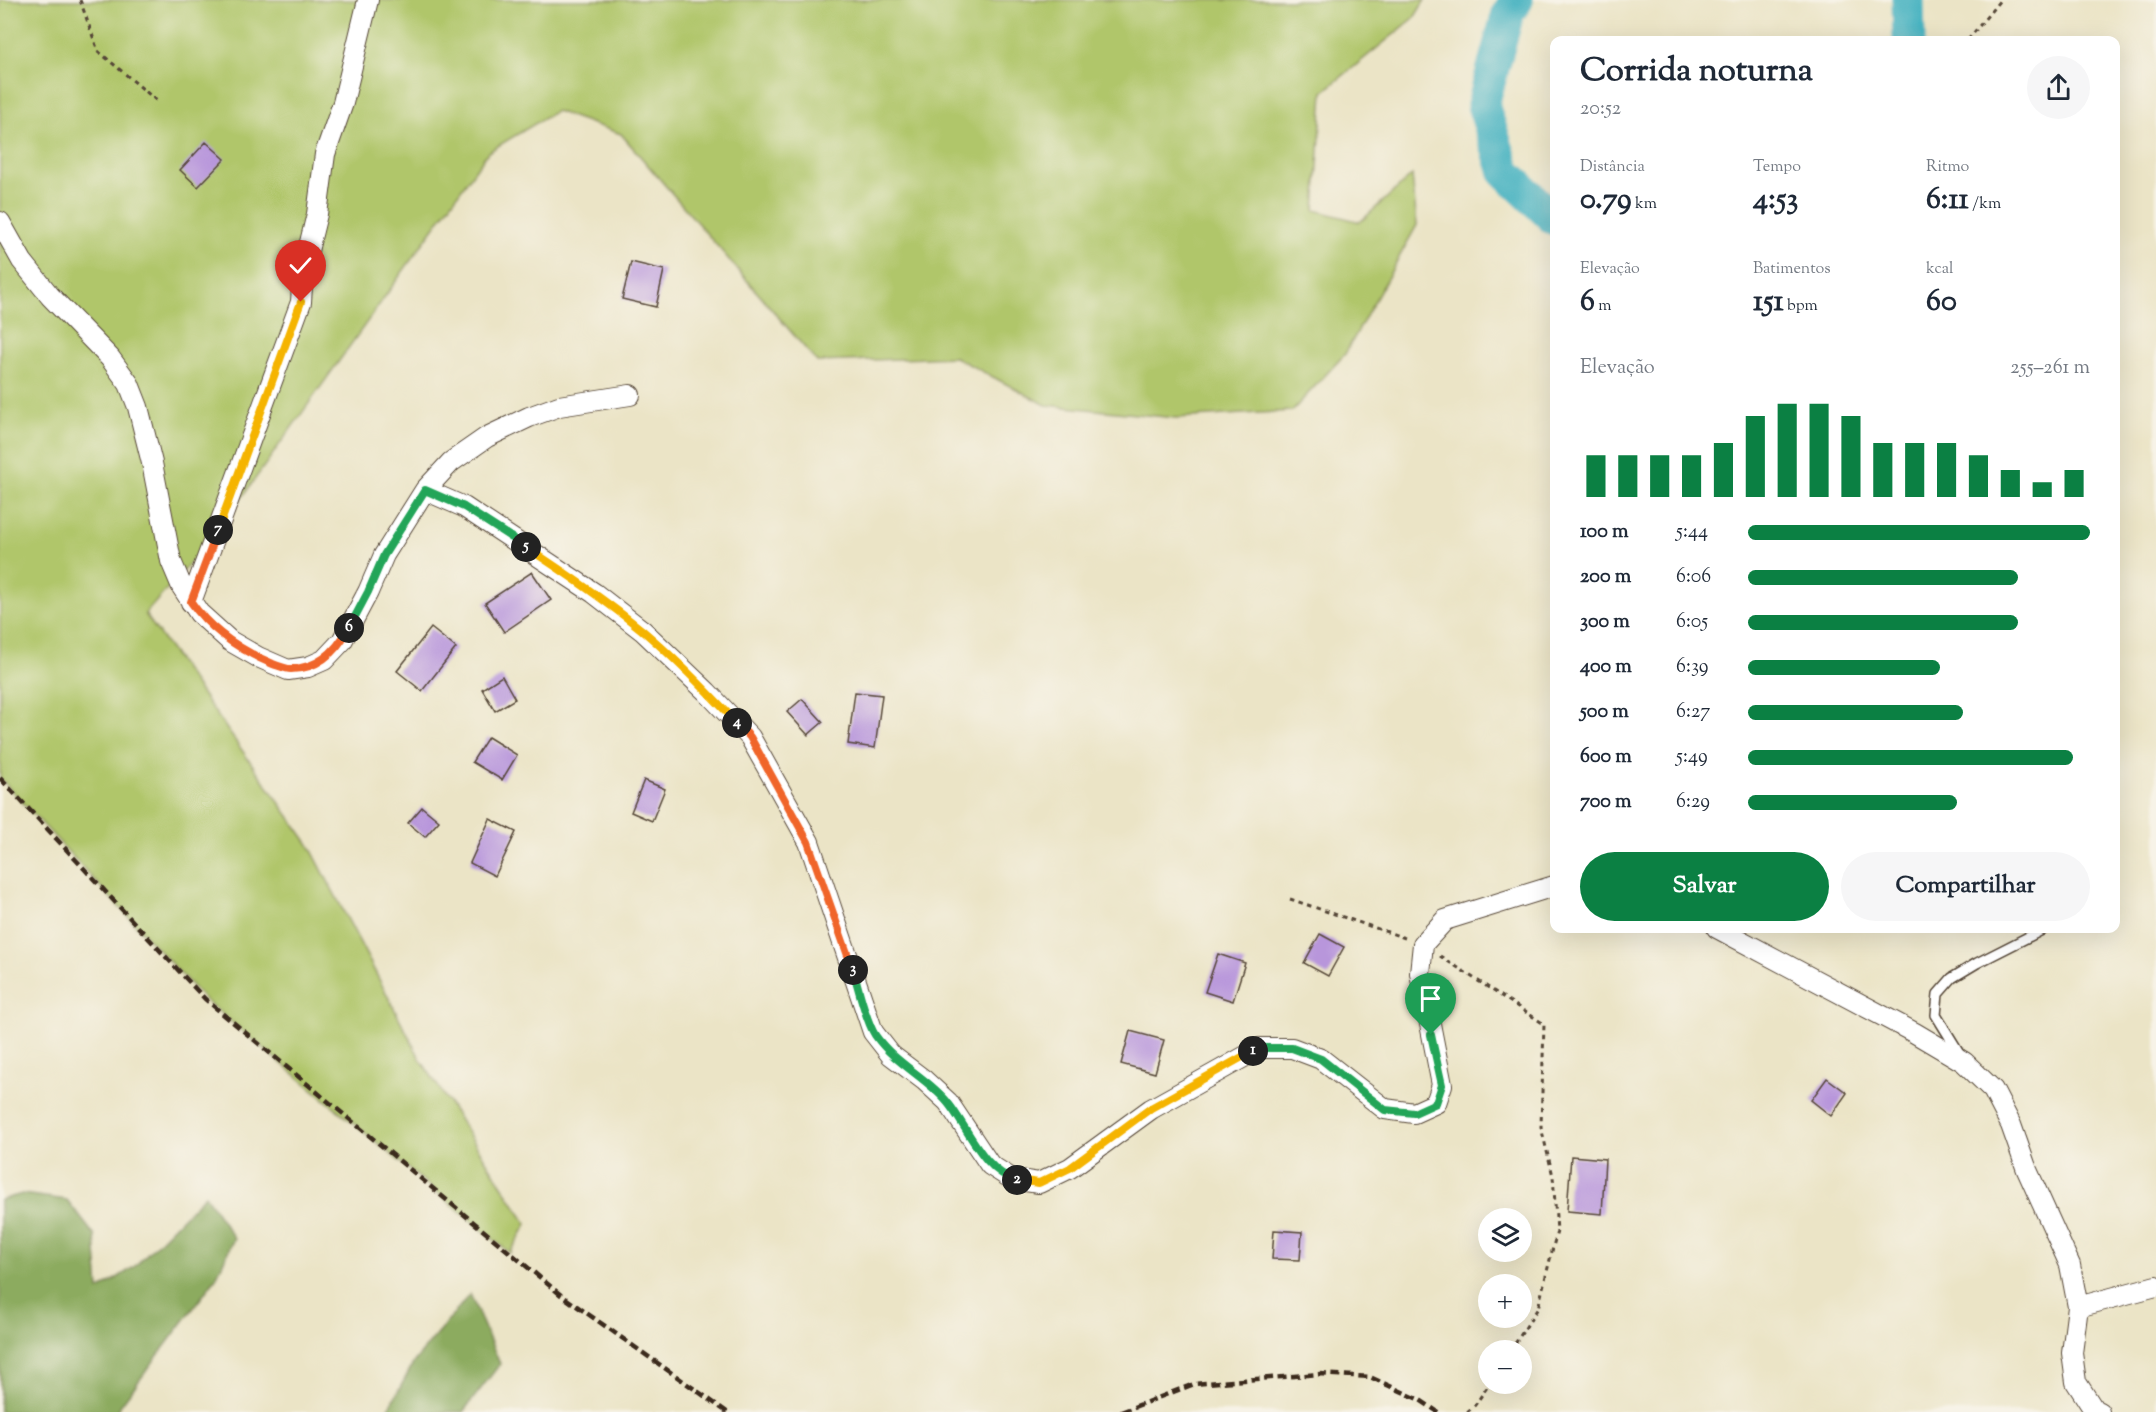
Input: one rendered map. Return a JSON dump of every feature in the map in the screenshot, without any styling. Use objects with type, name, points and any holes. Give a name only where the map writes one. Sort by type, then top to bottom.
[{"type":"street","points":[[191,602],[301,302],[303,271],[318,214],[325,154],[343,103],[368,0]]},
{"type":"street","points":[[0,222],[22,261],[50,296],[110,358],[129,384],[138,407],[152,463],[171,561],[191,602],[199,613],[230,641],[288,670],[308,667],[324,660],[342,641],[368,592],[384,555],[425,490],[451,462],[487,437],[529,417],[559,406],[630,395]]},
{"type":"street","points":[[425,490],[464,507],[594,593],[643,631],[750,737],[808,842],[873,1032],[891,1055],[948,1102],[990,1165],[1012,1179],[1039,1183],[1070,1168],[1151,1108],[1260,1048],[1292,1048],[1321,1059],[1385,1110],[1414,1113],[1436,1103],[1442,1085],[1420,973],[1423,944],[1445,920],[1550,887]]},
{"type":"street","points":[[1726,933],[1915,1033],[1964,1062],[1993,1090],[2011,1125],[2027,1170],[2070,1265],[2078,1307],[2072,1353],[2076,1382],[2094,1410],[2098,1412]]},
{"type":"street","points":[[2078,1307],[2156,1287]]},
{"type":"lane","points":[[1964,1062],[1936,1015],[1938,994],[1952,978],[2036,933]]},
{"type":"path","points":[[81,0],[98,51],[157,101]]},
{"type":"path","points":[[1971,36],[2000,0]]},
{"type":"path","points":[[1290,900],[1423,944],[1545,1024],[1541,1127],[1553,1176],[1557,1231],[1538,1308],[1517,1340]]},
{"type":"path","points":[[1467,1412],[1482,1394]]},
{"type":"green space","points":[[0,0],[1425,0],[1414,18],[1323,92],[1315,210],[1360,222],[1412,175],[1417,225],[1345,354],[1292,411],[1176,418],[1046,405],[955,357],[817,362],[621,134],[556,111],[488,152],[218,531],[145,614],[308,843],[421,1060],[527,1224],[510,1253],[205,1000],[0,778]]},
{"type":"green space","points":[[22,1194],[67,1200],[95,1236],[99,1290],[134,1267],[205,1195],[234,1238],[216,1278],[120,1406],[118,1412],[0,1412],[0,1200]]},
{"type":"green space","points":[[470,1294],[500,1364],[463,1412],[387,1412],[414,1362]]},
{"type":"building","points":[[206,142],[225,159],[198,187],[180,170]]},
{"type":"building","points":[[631,262],[664,270],[656,307],[622,299]]},
{"type":"building","points":[[532,572],[551,600],[504,632],[485,603]]},
{"type":"building","points":[[431,628],[456,648],[422,691],[397,671]]},
{"type":"building","points":[[502,676],[515,699],[495,711],[482,689]]},
{"type":"building","points":[[855,692],[882,695],[875,748],[848,744]]},
{"type":"building","points":[[802,699],[823,722],[808,735],[787,712]]},
{"type":"building","points":[[488,737],[517,755],[502,780],[472,762]]},
{"type":"building","points":[[644,780],[665,789],[652,821],[631,812]]},
{"type":"building","points":[[422,807],[439,821],[425,837],[408,823]]},
{"type":"building","points":[[490,819],[516,832],[495,876],[470,863]]},
{"type":"building","points":[[1320,934],[1344,947],[1328,976],[1304,963]]},
{"type":"building","points":[[1218,954],[1245,963],[1233,1001],[1205,992]]},
{"type":"building","points":[[1130,1031],[1164,1040],[1155,1073],[1121,1064]]},
{"type":"building","points":[[1827,1078],[1847,1093],[1831,1116],[1811,1100]]},
{"type":"building","points":[[1571,1156],[1605,1159],[1602,1214],[1567,1211]]},
{"type":"building","points":[[1274,1230],[1302,1232],[1300,1260],[1272,1259]]},
{"type":"waterway","points":[[1517,0],[1508,13],[1483,105],[1505,172],[1550,215]]},
{"type":"waterway","points":[[1908,0],[1909,36]]},
{"type":"railway","points":[[0,778],[205,999],[561,1295],[727,1412]]},
{"type":"railway","points":[[1121,1412],[1194,1384],[1320,1374],[1370,1377],[1420,1400],[1438,1412]]},
{"type":"route","points":[[301,302],[191,602],[199,613],[230,641],[288,670],[308,667],[324,660],[342,641],[368,592],[384,555],[425,490],[464,507],[594,593],[643,631],[750,737],[808,842],[873,1032],[891,1055],[948,1102],[990,1165],[1012,1179],[1039,1183],[1070,1168],[1151,1108],[1260,1048],[1292,1048],[1321,1059],[1385,1110],[1414,1113],[1436,1103],[1442,1085],[1431,1035]]}]
